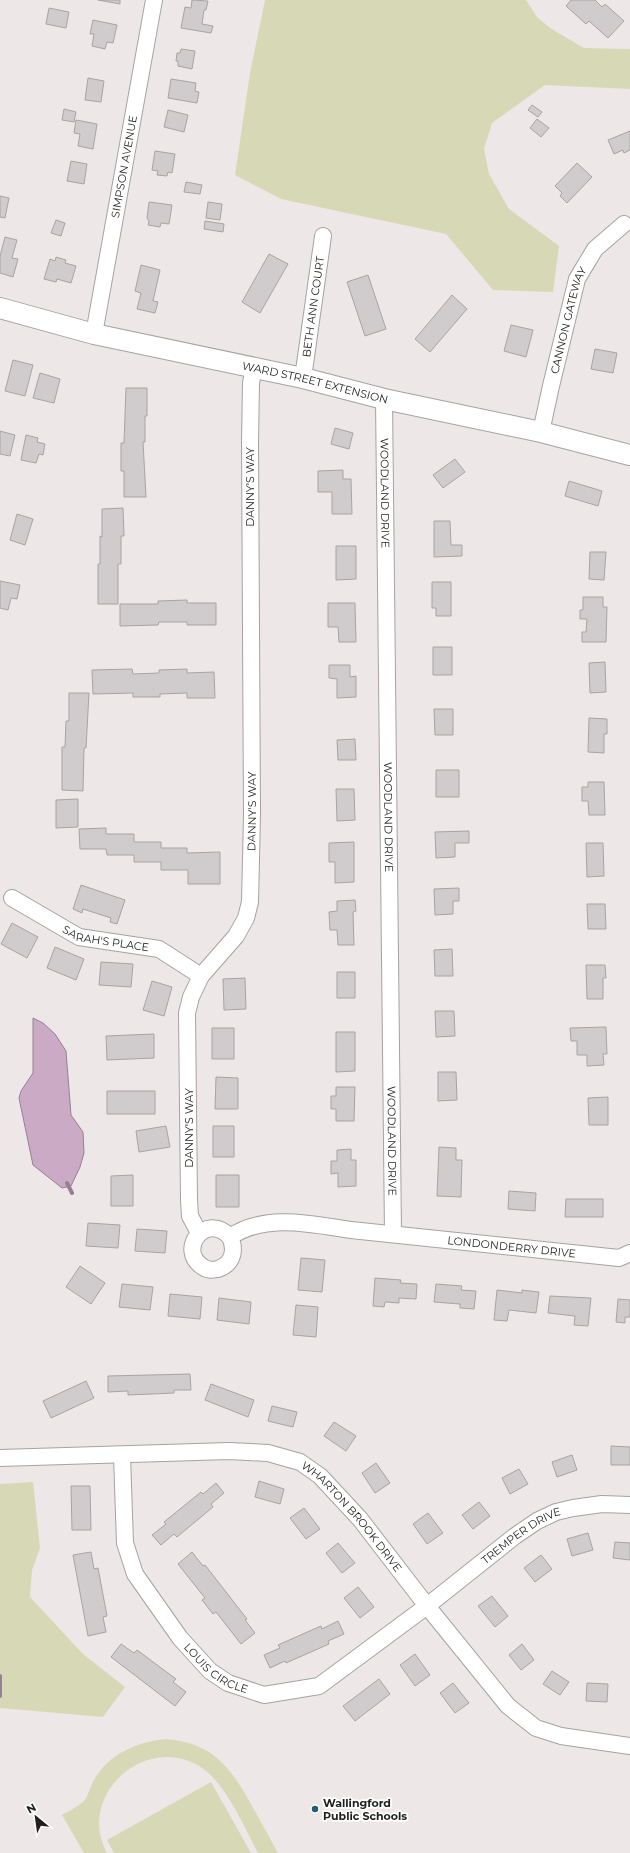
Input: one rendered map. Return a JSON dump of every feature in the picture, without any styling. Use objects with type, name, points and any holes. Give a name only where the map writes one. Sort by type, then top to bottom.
[{"type":"street","name":"SIMPSON AVENUE","points":[[94,334],[154,0]]},
{"type":"street","name":"CANNON GATEWAY","points":[[541,432],[577,279],[595,250],[624,224]]},
{"type":"street","name":"BETH ANN COURT","points":[[303,378],[323,236]]},
{"type":"street","name":"WARD STREET EXTENSION","points":[[0,308],[94,334],[303,378],[384,399],[541,432],[630,455]]},
{"type":"street","name":"DANNY'S WAY","points":[[199,1233],[190,1216],[187,1013],[190,996],[201,976],[236,936],[246,918],[250,902],[252,815],[250,442],[251,383],[254,367]]},
{"type":"street","name":"WOODLAND DRIVE","points":[[384,399],[393,1234]]},
{"type":"street","name":"SARAH'S PLACE","points":[[12,898],[79,937],[159,949],[201,976]]},
{"type":"street","points":[[230,1237],[241,1229],[269,1222],[321,1225],[393,1234]]},
{"type":"street","points":[[212,1228],[225,1232],[230,1237],[234,1245],[234,1254],[230,1262],[223,1267],[214,1270],[202,1266],[194,1257],[192,1248],[194,1240],[199,1233],[212,1228]]},
{"type":"street","name":"LONDONDERRY DRIVE","points":[[393,1234],[619,1258],[630,1253]]},
{"type":"street","name":"WHARTON BROOK DRIVE","points":[[0,1458],[122,1456],[229,1451],[268,1453],[300,1462],[320,1476],[344,1502],[508,1706],[536,1728],[561,1736],[630,1746]]},
{"type":"street","name":"LOUIS CIRCLE","points":[[122,1456],[125,1543],[134,1574],[180,1638],[210,1671],[228,1683],[264,1695],[319,1686],[427,1606]]},
{"type":"street","name":"TREMPER DRIVE","points":[[427,1606],[515,1536],[537,1521],[556,1512],[574,1508],[602,1504],[630,1505]]},
{"type":"green space","points":[[265,0],[526,0],[537,17],[550,28],[584,48],[630,49],[630,89],[545,85],[492,123],[484,149],[489,174],[509,209],[559,246],[553,292],[493,290],[446,234],[281,199],[235,175],[250,73]]},
{"type":"green space","points":[[33,1482],[40,1548],[32,1570],[30,1597],[83,1654],[125,1687],[103,1717],[0,1708],[0,1484]]},
{"type":"green space","points":[[166,1739],[182,1741],[195,1745],[207,1751],[226,1766],[250,1802],[278,1853],[258,1853],[227,1795],[211,1775],[202,1768],[181,1759],[159,1758],[139,1763],[122,1775],[108,1791],[101,1810],[100,1831],[107,1853],[84,1853],[62,1815],[78,1806],[85,1800],[100,1771],[115,1756],[134,1746]]},
{"type":"green space","points":[[211,1782],[251,1853],[114,1853],[107,1840]]},
{"type":"shaded area","points":[[33,1018],[43,1023],[55,1034],[66,1051],[71,1115],[83,1132],[84,1153],[80,1167],[71,1186],[62,1188],[33,1165],[19,1098],[21,1091],[33,1073]]},
{"type":"building","points":[[98,0],[120,0],[120,4]]},
{"type":"building","points":[[192,0],[208,1],[206,10],[204,10],[202,24],[213,26],[211,33],[181,28],[185,7],[191,8]]},
{"type":"building","points":[[571,0],[595,0],[602,7],[605,4],[624,21],[608,38],[589,21],[586,24],[566,6]]},
{"type":"building","points":[[49,8],[69,12],[66,28],[46,24]]},
{"type":"building","points":[[93,20],[117,25],[113,43],[107,42],[105,49],[92,46],[94,34],[90,34]]},
{"type":"building","points":[[181,49],[195,51],[192,69],[178,66],[178,61],[176,61],[177,53],[180,53]]},
{"type":"building","points":[[88,78],[104,81],[101,102],[85,100]]},
{"type":"building","points":[[171,79],[196,83],[195,91],[199,92],[197,103],[168,98]]},
{"type":"building","points":[[532,105],[542,112],[538,117],[528,110]]},
{"type":"building","points":[[64,109],[76,112],[74,122],[62,120]]},
{"type":"building","points":[[168,110],[188,115],[184,132],[164,127]]},
{"type":"building","points":[[537,119],[549,128],[541,137],[530,128]]},
{"type":"building","points":[[76,120],[97,124],[93,149],[78,146],[80,134],[74,133]]},
{"type":"building","points":[[630,131],[630,150],[624,153],[623,150],[614,154],[608,140]]},
{"type":"building","points":[[155,151],[175,154],[172,173],[168,172],[167,176],[157,175],[158,171],[152,170]]},
{"type":"building","points":[[71,161],[87,164],[84,184],[67,181]]},
{"type":"building","points":[[577,163],[592,177],[567,203],[560,196],[562,193],[555,186]]},
{"type":"building","points":[[186,182],[202,185],[200,194],[184,192]]},
{"type":"building","points":[[0,196],[9,198],[5,218],[0,217]]},
{"type":"building","points":[[149,202],[172,205],[169,224],[161,223],[160,227],[148,225],[149,221],[147,218]]},
{"type":"building","points":[[208,202],[222,204],[220,220],[206,218]]},
{"type":"building","points":[[56,220],[65,223],[61,236],[51,233]]},
{"type":"building","points":[[205,221],[224,224],[223,232],[204,229]]},
{"type":"building","points":[[5,237],[17,240],[12,258],[18,259],[13,277],[0,273],[0,256]]},
{"type":"building","points":[[269,254],[288,264],[260,313],[242,302]]},
{"type":"building","points":[[56,257],[66,260],[65,263],[76,266],[71,283],[57,279],[56,282],[44,279],[50,259],[55,261]]},
{"type":"building","points":[[141,265],[160,270],[153,301],[158,302],[155,313],[137,309],[141,293],[135,291]]},
{"type":"building","points":[[368,275],[386,329],[365,336],[347,282]]},
{"type":"building","points":[[452,295],[467,309],[430,352],[415,339]]},
{"type":"building","points":[[511,325],[533,330],[526,357],[504,351]]},
{"type":"building","points":[[595,349],[617,353],[613,373],[591,369]]},
{"type":"building","points":[[13,360],[33,365],[25,396],[5,391]]},
{"type":"building","points":[[40,373],[60,379],[54,403],[33,398]]},
{"type":"building","points":[[126,388],[147,388],[147,416],[145,416],[145,442],[143,442],[146,497],[124,497],[124,471],[121,471],[121,443],[124,443]]},
{"type":"building","points":[[335,428],[353,433],[349,449],[331,444]]},
{"type":"building","points":[[0,431],[15,435],[10,456],[0,454]]},
{"type":"building","points":[[26,435],[38,438],[37,442],[45,444],[43,455],[39,454],[36,463],[21,460]]},
{"type":"building","points":[[455,459],[465,472],[443,488],[433,475]]},
{"type":"building","points":[[343,470],[343,479],[351,479],[352,514],[332,514],[332,492],[318,492],[318,471]]},
{"type":"building","points":[[569,481],[602,491],[598,506],[565,496]]},
{"type":"building","points":[[123,508],[124,536],[121,536],[121,564],[118,564],[118,604],[98,604],[98,564],[100,564],[100,536],[102,537],[102,509]]},
{"type":"building","points":[[17,514],[33,519],[25,545],[10,540]]},
{"type":"building","points":[[434,521],[450,521],[451,545],[462,545],[462,556],[434,557]]},
{"type":"building","points":[[336,546],[356,546],[356,579],[336,580]]},
{"type":"building","points":[[590,552],[606,552],[604,580],[589,579]]},
{"type":"building","points":[[0,581],[20,585],[17,599],[11,598],[8,610],[0,608]]},
{"type":"building","points":[[432,582],[451,582],[451,616],[436,616],[436,608],[432,608]]},
{"type":"building","points":[[583,597],[603,597],[603,607],[607,607],[606,642],[582,642],[582,632],[586,632],[587,619],[580,619],[580,610],[583,610]]},
{"type":"building","points":[[187,600],[187,603],[216,603],[216,625],[187,625],[187,622],[159,622],[158,625],[120,626],[120,604],[158,604],[158,601]]},
{"type":"building","points":[[328,603],[355,603],[356,642],[339,642],[338,627],[328,627]]},
{"type":"building","points":[[433,647],[452,647],[452,675],[433,675]]},
{"type":"building","points":[[605,662],[606,692],[590,693],[589,663]]},
{"type":"building","points":[[329,665],[350,665],[350,677],[356,676],[356,697],[337,698],[337,679],[329,678]]},
{"type":"building","points":[[132,669],[133,674],[159,673],[159,670],[187,669],[187,673],[214,672],[215,698],[187,698],[187,693],[160,694],[160,697],[133,697],[133,693],[93,694],[92,670]]},
{"type":"building","points":[[69,693],[89,693],[86,748],[84,748],[83,791],[62,790],[62,747],[65,747],[66,721],[69,721]]},
{"type":"building","points":[[434,709],[453,709],[453,735],[435,735]]},
{"type":"building","points":[[589,718],[607,719],[607,734],[604,734],[604,753],[588,752]]},
{"type":"building","points":[[355,739],[356,760],[338,760],[337,740]]},
{"type":"building","points":[[436,770],[459,770],[459,797],[436,797]]},
{"type":"building","points":[[588,782],[604,782],[605,815],[589,815],[588,801],[582,801],[582,787],[588,787]]},
{"type":"building","points":[[336,789],[354,789],[355,820],[337,821]]},
{"type":"building","points":[[78,799],[78,827],[56,828],[56,800]]},
{"type":"building","points":[[106,828],[106,834],[134,834],[134,842],[161,842],[161,848],[187,848],[187,853],[220,852],[220,884],[188,884],[188,870],[161,870],[161,862],[134,862],[134,855],[107,855],[106,849],[80,849],[79,829]]},
{"type":"building","points":[[469,831],[469,843],[455,843],[455,857],[436,858],[435,832]]},
{"type":"building","points":[[354,842],[354,882],[335,883],[335,862],[329,862],[329,843]]},
{"type":"building","points":[[586,843],[603,843],[604,876],[587,877]]},
{"type":"building","points":[[81,885],[125,900],[117,924],[110,922],[111,918],[83,909],[82,913],[73,909]]},
{"type":"building","points":[[459,888],[459,901],[453,901],[453,914],[435,915],[434,889]]},
{"type":"building","points":[[355,900],[356,911],[353,912],[354,945],[338,945],[337,930],[330,930],[329,912],[337,911],[337,901]]},
{"type":"building","points":[[587,904],[605,904],[606,929],[588,929]]},
{"type":"building","points":[[12,923],[38,937],[27,958],[1,944]]},
{"type":"building","points":[[55,947],[84,959],[76,980],[47,968]]},
{"type":"building","points":[[452,949],[453,976],[435,976],[434,950]]},
{"type":"building","points":[[101,962],[133,964],[131,987],[99,985]]},
{"type":"building","points":[[586,965],[605,965],[606,978],[603,978],[603,999],[587,999]]},
{"type":"building","points":[[337,972],[355,972],[355,998],[337,998]]},
{"type":"building","points":[[245,978],[246,1009],[224,1010],[223,979]]},
{"type":"building","points":[[152,981],[172,987],[164,1016],[143,1010]]},
{"type":"building","points":[[435,1011],[454,1011],[455,1036],[436,1037]]},
{"type":"building","points":[[606,1027],[607,1054],[603,1054],[604,1065],[587,1066],[587,1055],[577,1055],[577,1041],[571,1041],[570,1028]]},
{"type":"building","points":[[212,1028],[234,1028],[234,1059],[212,1059]]},
{"type":"building","points":[[336,1032],[355,1032],[355,1071],[336,1072]]},
{"type":"building","points":[[154,1034],[154,1058],[107,1060],[106,1036]]},
{"type":"building","points":[[438,1072],[456,1072],[457,1100],[438,1101]]},
{"type":"building","points":[[216,1077],[238,1078],[238,1109],[215,1109]]},
{"type":"building","points":[[336,1087],[355,1087],[354,1121],[336,1121],[336,1109],[331,1109],[331,1096],[336,1096]]},
{"type":"building","points":[[107,1091],[155,1091],[155,1114],[107,1114]]},
{"type":"building","points":[[608,1097],[608,1125],[589,1125],[588,1098]]},
{"type":"building","points":[[166,1126],[170,1147],[139,1152],[136,1131]]},
{"type":"building","points":[[213,1126],[234,1126],[234,1157],[213,1157]]},
{"type":"building","points":[[439,1147],[456,1148],[456,1160],[462,1160],[461,1197],[437,1196]]},
{"type":"building","points":[[351,1149],[351,1160],[356,1160],[356,1186],[338,1187],[338,1173],[331,1174],[331,1161],[337,1161],[337,1150]]},
{"type":"building","points":[[133,1175],[133,1206],[111,1206],[111,1176]]},
{"type":"building","points":[[216,1175],[239,1175],[239,1207],[216,1207]]},
{"type":"building","points":[[509,1191],[536,1193],[535,1211],[508,1209]]},
{"type":"building","points":[[566,1199],[603,1199],[603,1217],[565,1217]]},
{"type":"building","points":[[88,1223],[120,1225],[118,1248],[86,1246]]},
{"type":"building","points":[[137,1229],[167,1231],[165,1253],[135,1251]]},
{"type":"building","points":[[301,1258],[325,1260],[322,1292],[298,1290]]},
{"type":"building","points":[[80,1266],[105,1283],[91,1304],[66,1287]]},
{"type":"building","points":[[375,1278],[401,1280],[400,1283],[417,1284],[416,1299],[399,1298],[399,1303],[385,1302],[384,1307],[373,1306]]},
{"type":"building","points":[[122,1284],[153,1287],[150,1310],[119,1307]]},
{"type":"building","points":[[436,1284],[462,1286],[461,1290],[476,1291],[474,1309],[460,1308],[460,1304],[434,1302]]},
{"type":"building","points":[[497,1290],[522,1293],[522,1290],[539,1292],[536,1313],[509,1310],[507,1321],[494,1320]]},
{"type":"building","points":[[170,1294],[202,1297],[200,1319],[168,1316]]},
{"type":"building","points":[[550,1296],[591,1298],[588,1326],[574,1325],[575,1316],[548,1313]]},
{"type":"building","points":[[219,1298],[251,1302],[249,1324],[217,1320]]},
{"type":"building","points":[[618,1299],[630,1300],[630,1317],[625,1317],[625,1323],[616,1322]]},
{"type":"building","points":[[296,1305],[318,1307],[316,1337],[293,1335]]},
{"type":"building","points":[[190,1374],[191,1390],[174,1390],[174,1393],[128,1395],[128,1391],[108,1392],[108,1376]]},
{"type":"building","points":[[86,1381],[94,1398],[51,1418],[43,1401]]},
{"type":"building","points":[[211,1384],[254,1400],[248,1417],[205,1400]]},
{"type":"building","points":[[272,1406],[297,1412],[293,1427],[268,1421]]},
{"type":"building","points":[[334,1422],[356,1436],[346,1451],[324,1436]]},
{"type":"building","points":[[611,1446],[630,1447],[630,1465],[611,1465]]},
{"type":"building","points":[[572,1455],[577,1470],[557,1477],[552,1462]]},
{"type":"building","points":[[376,1463],[390,1483],[375,1493],[362,1473]]},
{"type":"building","points":[[519,1469],[528,1484],[510,1494],[502,1478]]},
{"type":"building","points":[[259,1481],[284,1489],[280,1504],[255,1497]]},
{"type":"building","points":[[216,1483],[224,1493],[211,1504],[213,1507],[177,1537],[174,1534],[161,1545],[152,1535],[166,1524],[164,1522],[201,1492],[203,1494]]},
{"type":"building","points":[[71,1486],[90,1486],[91,1530],[72,1530]]},
{"type":"building","points":[[479,1502],[490,1516],[473,1529],[462,1515]]},
{"type":"building","points":[[304,1508],[320,1529],[306,1539],[290,1518]]},
{"type":"building","points":[[428,1513],[443,1533],[427,1544],[413,1524]]},
{"type":"building","points":[[588,1533],[593,1550],[572,1556],[567,1539]]},
{"type":"building","points":[[615,1542],[630,1543],[630,1560],[613,1558]]},
{"type":"building","points":[[338,1543],[355,1563],[342,1573],[326,1553]]},
{"type":"building","points":[[91,1552],[94,1569],[98,1568],[107,1616],[103,1617],[106,1632],[88,1636],[73,1555]]},
{"type":"building","points":[[192,1552],[203,1566],[205,1565],[247,1619],[245,1620],[255,1633],[241,1644],[216,1612],[213,1614],[202,1600],[205,1598],[178,1564]]},
{"type":"building","points":[[541,1555],[552,1569],[535,1582],[524,1568]]},
{"type":"building","points":[[358,1587],[374,1607],[360,1618],[344,1598]]},
{"type":"building","points":[[492,1596],[508,1616],[495,1627],[478,1606]]},
{"type":"building","points":[[338,1621],[344,1634],[328,1641],[329,1644],[286,1663],[285,1661],[270,1668],[264,1655],[280,1648],[278,1645],[321,1626],[322,1629]]},
{"type":"building","points":[[121,1644],[134,1653],[137,1650],[176,1679],[173,1682],[186,1692],[175,1706],[111,1657]]},
{"type":"building","points":[[522,1644],[534,1660],[521,1670],[509,1655]]},
{"type":"building","points":[[415,1654],[430,1675],[415,1686],[400,1665]]},
{"type":"building","points":[[552,1671],[569,1682],[560,1695],[543,1684]]},
{"type":"building","points":[[379,1679],[390,1694],[355,1721],[343,1706]]},
{"type":"building","points":[[453,1683],[469,1703],[455,1713],[440,1693]]},
{"type":"building","points":[[587,1683],[608,1684],[607,1702],[586,1701]]},
{"type":"waterway","points":[[67,1183],[72,1193]]},
{"type":"waterway","points":[[0,1676],[0,1696]]},
{"type":"place","name":"Wallingford Public Schools","points":[[315,1809]]}]
